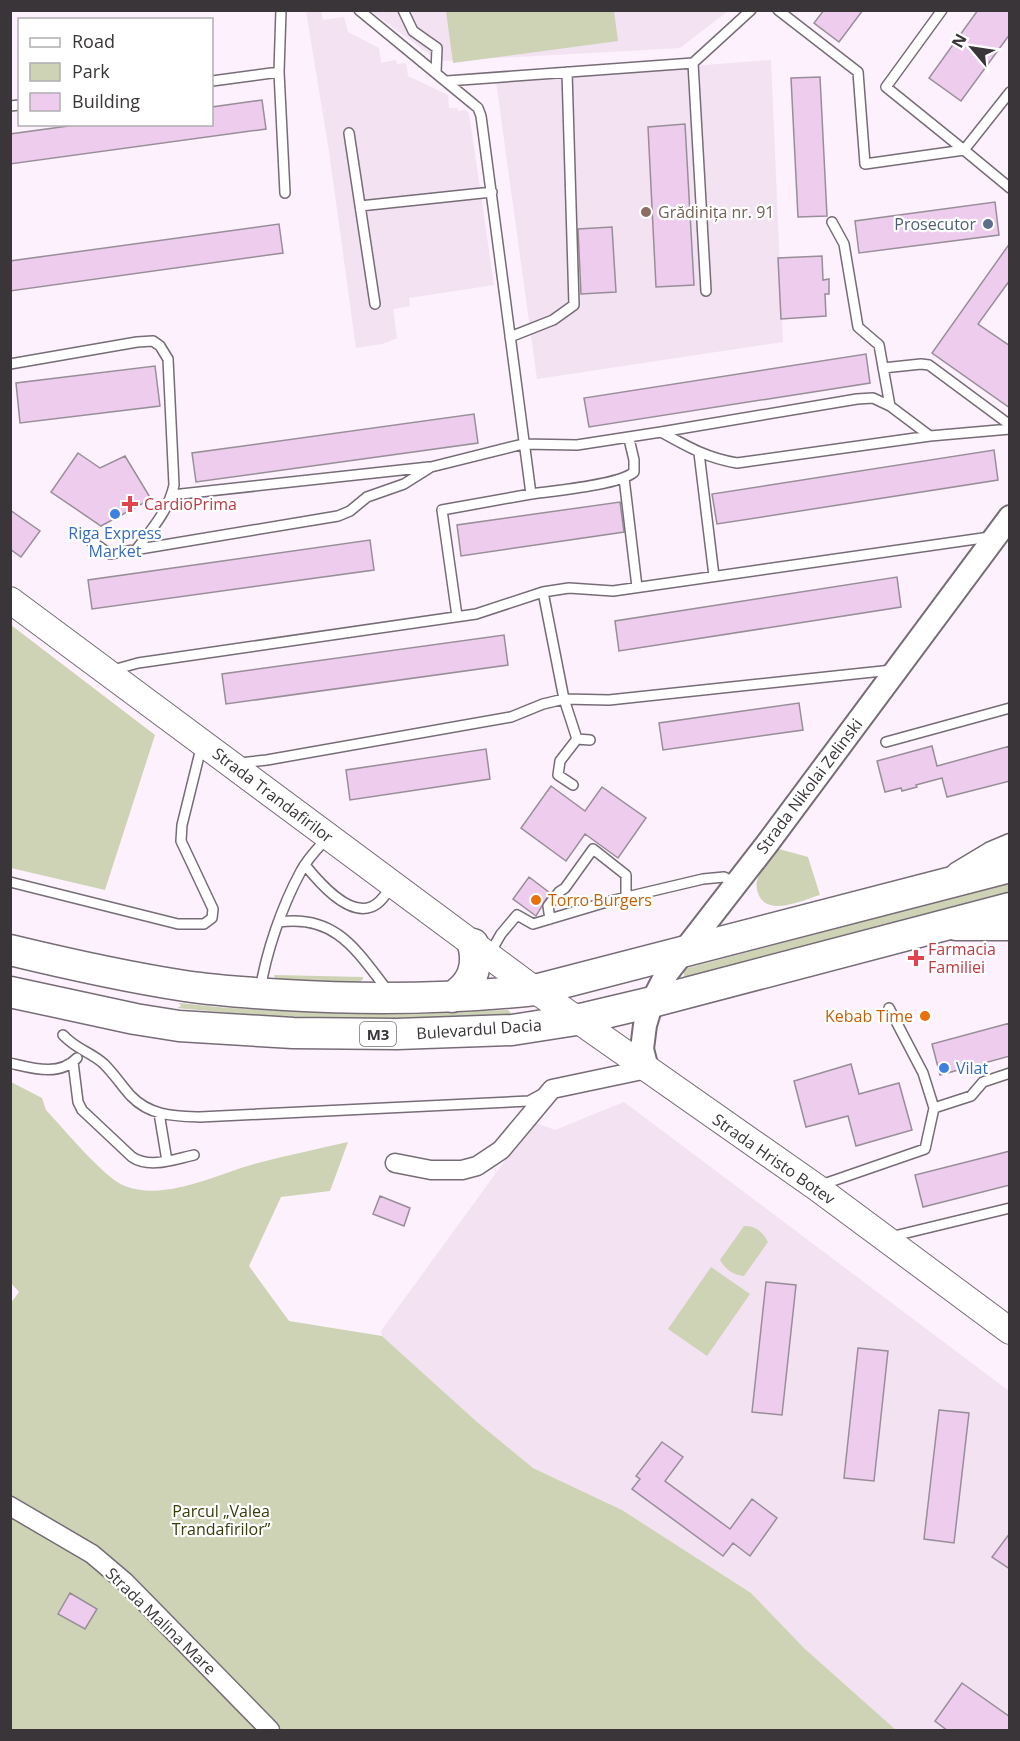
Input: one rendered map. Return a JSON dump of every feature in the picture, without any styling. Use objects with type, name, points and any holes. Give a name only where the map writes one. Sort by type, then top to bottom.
[{"type":"highway","name":"Bulevardul Dacia","points":[[10,950],[97,970],[187,986],[344,998],[452,997],[535,990],[1010,867]]},
{"type":"highway","name":"Bulevardul Dacia","points":[[10,992],[135,1019],[179,1026],[293,1033],[397,1034],[512,1030],[576,1020],[652,1002],[1010,908]]},
{"type":"highway","points":[[452,997],[461,992],[473,975],[476,954],[481,950]]},
{"type":"main road","name":"Strada Trandafirilor","points":[[10,600],[535,990]]},
{"type":"main road","name":"Strada Hristo Botev","points":[[535,990],[816,1187],[1009,1331]]},
{"type":"street","name":"Strada Nikolai Zelinski","points":[[647,1069],[642,1049],[645,1025],[652,1002],[667,973],[1010,517]]},
{"type":"street","name":"Bulevardul Dacia","points":[[933,887],[991,851],[1010,843]]},
{"type":"street","points":[[923,931],[1010,931]]},
{"type":"street","points":[[395,1163],[431,1170],[462,1170],[477,1166],[501,1150],[552,1089],[647,1069]]},
{"type":"street","name":"Strada Malina Mare","points":[[10,1506],[92,1554],[125,1582],[270,1731]]},
{"type":"lane","points":[[281,10],[279,72],[285,193]]},
{"type":"lane","points":[[359,10],[447,81],[478,108],[482,116],[531,494]]},
{"type":"lane","points":[[403,10],[413,31],[437,48],[436,72]]},
{"type":"lane","points":[[447,81],[693,63],[751,10]]},
{"type":"lane","points":[[778,10],[858,72],[865,164],[964,150],[1010,92]]},
{"type":"lane","points":[[942,10],[886,87],[1010,188]]},
{"type":"lane","points":[[693,63],[706,291]]},
{"type":"lane","points":[[213,81],[279,72]]},
{"type":"lane","points":[[510,337],[553,320],[574,305],[567,72]]},
{"type":"lane","points":[[349,133],[375,304]]},
{"type":"lane","points":[[360,206],[492,192]]},
{"type":"lane","points":[[832,222],[844,244],[858,327],[879,345],[890,406]]},
{"type":"lane","points":[[10,364],[137,342],[153,341],[160,346],[168,359],[174,485],[165,510],[136,550]]},
{"type":"lane","points":[[883,368],[929,365],[1010,427]]},
{"type":"lane","points":[[172,495],[431,467],[523,444],[578,445],[629,439],[857,399],[873,398],[890,406],[930,436]]},
{"type":"lane","points":[[661,432],[716,460],[737,462],[1010,427]]},
{"type":"lane","points":[[457,616],[442,510],[624,478],[634,471],[629,439]]},
{"type":"lane","points":[[699,453],[714,576]]},
{"type":"lane","points":[[82,535],[110,554],[339,516],[350,511],[367,497],[404,484],[431,467]]},
{"type":"lane","points":[[624,478],[637,587]]},
{"type":"lane","points":[[107,672],[138,663],[476,614],[543,592],[569,588],[613,591],[995,536]]},
{"type":"lane","points":[[543,592],[564,699],[577,739]]},
{"type":"lane","points":[[231,764],[267,760],[511,717],[564,699],[609,700],[896,669]]},
{"type":"lane","points":[[886,742],[1010,708]]},
{"type":"lane","points":[[577,739],[590,740]]},
{"type":"lane","points":[[573,785],[558,775],[560,761],[577,739]]},
{"type":"lane","points":[[10,882],[178,924],[204,924],[212,918],[213,909],[182,841],[182,825],[202,742]]},
{"type":"lane","points":[[259,993],[264,968],[279,922],[305,865],[329,837]]},
{"type":"lane","points":[[550,919],[548,906],[565,888],[593,849],[626,875],[626,897]]},
{"type":"lane","points":[[305,865],[329,892],[359,908],[370,908],[378,903],[394,884]]},
{"type":"lane","points":[[481,950],[501,934],[517,915],[533,924],[626,897],[703,879],[724,877],[736,884]]},
{"type":"lane","points":[[279,922],[296,920],[313,922],[338,933],[356,951],[393,998]]},
{"type":"lane","points":[[816,1187],[925,1149],[934,1108],[923,1073],[889,1008]]},
{"type":"lane","points":[[63,1035],[83,1052],[104,1064],[143,1108],[174,1116],[200,1117],[529,1101],[552,1089]]},
{"type":"lane","points":[[10,1063],[47,1071],[73,1062],[83,1052]]},
{"type":"lane","points":[[73,1062],[78,1102],[82,1110],[138,1161],[154,1163],[194,1155]]},
{"type":"lane","points":[[934,1108],[971,1096],[983,1082],[1010,1073]]},
{"type":"lane","points":[[159,1113],[167,1161]]},
{"type":"lane","points":[[885,1238],[1010,1208]]},
{"type":"shaded area","points":[[306,11],[321,11],[323,20],[344,17],[348,32],[379,48],[381,63],[396,60],[397,64],[406,63],[408,76],[448,95],[449,108],[458,108],[458,111],[465,110],[469,113],[494,285],[409,298],[410,306],[393,309],[397,338],[382,344],[356,348],[329,151]]},
{"type":"shaded area","points":[[371,11],[728,11],[680,48],[444,61],[433,57]]},
{"type":"shaded area","name":"Grădinița nr. 91","points":[[771,60],[783,342],[537,379],[496,81]]},
{"type":"shaded area","points":[[624,1102],[1009,1391],[1009,1730],[896,1730],[805,1649],[751,1593],[622,1510],[533,1468],[477,1422],[382,1336],[381,1331],[533,1122],[555,1130]]},
{"type":"green space","points":[[446,11],[614,11],[618,41],[453,63]]},
{"type":"green space","points":[[11,625],[155,735],[105,890],[11,868]]},
{"type":"green space","points":[[779,849],[808,857],[820,895],[783,906],[771,905],[761,899],[758,892],[758,879]]},
{"type":"green space","points":[[1009,883],[1009,892],[690,977],[684,976],[684,969]]},
{"type":"green space","points":[[274,975],[363,977],[363,979],[359,983],[276,981]]},
{"type":"green space","points":[[179,1003],[302,1012],[385,1013],[508,1010],[511,1013],[509,1016],[362,1019],[263,1016],[177,1008],[181,1006]]},
{"type":"green space","name":"Parcul „Valea Trandafirilor”","points":[[11,1082],[42,1098],[46,1110],[107,1174],[125,1186],[141,1190],[158,1191],[175,1188],[258,1163],[348,1142],[330,1191],[281,1197],[249,1266],[289,1321],[382,1336],[477,1422],[533,1468],[622,1510],[751,1593],[805,1649],[896,1730],[11,1730],[10,1304],[19,1292],[10,1282]]},
{"type":"green space","points":[[744,1226],[758,1230],[768,1242],[744,1276],[730,1271],[720,1260]]},
{"type":"green space","points":[[711,1267],[750,1294],[707,1356],[668,1329]]},
{"type":"building","points":[[824,10],[863,10],[839,42],[814,23]]},
{"type":"building","points":[[978,10],[1010,10],[1010,34],[961,101],[929,78]]},
{"type":"building","points":[[820,77],[827,216],[798,217],[791,78]]},
{"type":"building","points":[[262,100],[266,129],[10,164],[10,134],[68,126],[213,126],[213,107]]},
{"type":"building","points":[[685,124],[694,285],[656,287],[648,127]]},
{"type":"building","points":[[995,202],[999,235],[859,253],[855,221]]},
{"type":"building","points":[[279,224],[283,253],[10,291],[10,261]]},
{"type":"building","points":[[612,227],[616,292],[581,294],[578,229]]},
{"type":"building","points":[[1010,243],[1010,280],[978,324],[1010,346],[1010,408],[932,353]]},
{"type":"building","points":[[822,256],[823,280],[829,279],[829,294],[825,294],[826,316],[781,319],[778,258]]},
{"type":"building","points":[[866,354],[870,383],[589,427],[584,398]]},
{"type":"building","points":[[155,366],[160,406],[20,423],[16,383]]},
{"type":"building","points":[[474,414],[478,443],[196,482],[192,453]]},
{"type":"building","points":[[994,450],[998,480],[717,524],[712,494]]},
{"type":"building","points":[[78,453],[100,468],[125,456],[151,499],[101,526],[51,492]]},
{"type":"building","points":[[620,502],[624,532],[461,556],[457,525]]},
{"type":"building","points":[[10,510],[40,531],[21,557],[10,549]]},
{"type":"building","points":[[370,540],[374,570],[92,609],[88,580]]},
{"type":"building","points":[[897,577],[901,607],[619,651],[615,621]]},
{"type":"building","points":[[504,635],[508,665],[226,704],[222,674]]},
{"type":"building","points":[[799,703],[803,730],[663,750],[659,723]]},
{"type":"building","points":[[932,746],[937,766],[1010,746],[1010,781],[947,797],[942,778],[902,791],[901,788],[885,792],[877,761]]},
{"type":"building","points":[[486,749],[490,779],[350,800],[346,770]]},
{"type":"building","points":[[551,786],[585,811],[602,787],[646,818],[618,858],[585,834],[566,861],[521,828]]},
{"type":"building","points":[[529,877],[550,893],[536,916],[513,899]]},
{"type":"building","points":[[1010,1023],[1010,1056],[940,1075],[932,1044]]},
{"type":"building","points":[[851,1064],[859,1094],[899,1083],[912,1130],[856,1146],[848,1116],[806,1127],[794,1081]]},
{"type":"building","points":[[1010,1151],[1010,1185],[923,1207],[915,1175]]},
{"type":"building","points":[[380,1196],[410,1208],[404,1226],[373,1214]]},
{"type":"building","points":[[766,1282],[796,1285],[782,1415],[752,1412]]},
{"type":"building","points":[[858,1348],[888,1351],[874,1481],[844,1478]]},
{"type":"building","points":[[939,1410],[969,1413],[954,1543],[924,1539]]},
{"type":"building","points":[[662,1442],[683,1457],[665,1481],[730,1529],[752,1499],[777,1518],[750,1556],[733,1543],[723,1556],[632,1489],[640,1479],[636,1476]]},
{"type":"building","points":[[1010,1533],[1010,1569],[992,1557]]},
{"type":"building","points":[[70,1593],[97,1609],[85,1629],[58,1614]]},
{"type":"building","points":[[962,1683],[1010,1717],[1010,1731],[948,1731],[935,1721]]},
{"type":"place","name":"Grădinița nr. 91","points":[[646,212]]},
{"type":"place","name":"Prosecutor","points":[[988,224]]},
{"type":"place","name":"CardioPrima","points":[[130,504]]},
{"type":"place","name":"Riga Express Market","points":[[115,514]]},
{"type":"place","name":"Torro Burgers","points":[[536,900]]},
{"type":"place","name":"Farmacia Familiei","points":[[916,958]]},
{"type":"place","name":"Kebab Time","points":[[925,1016]]},
{"type":"place","name":"Vilat","points":[[944,1068]]}]
